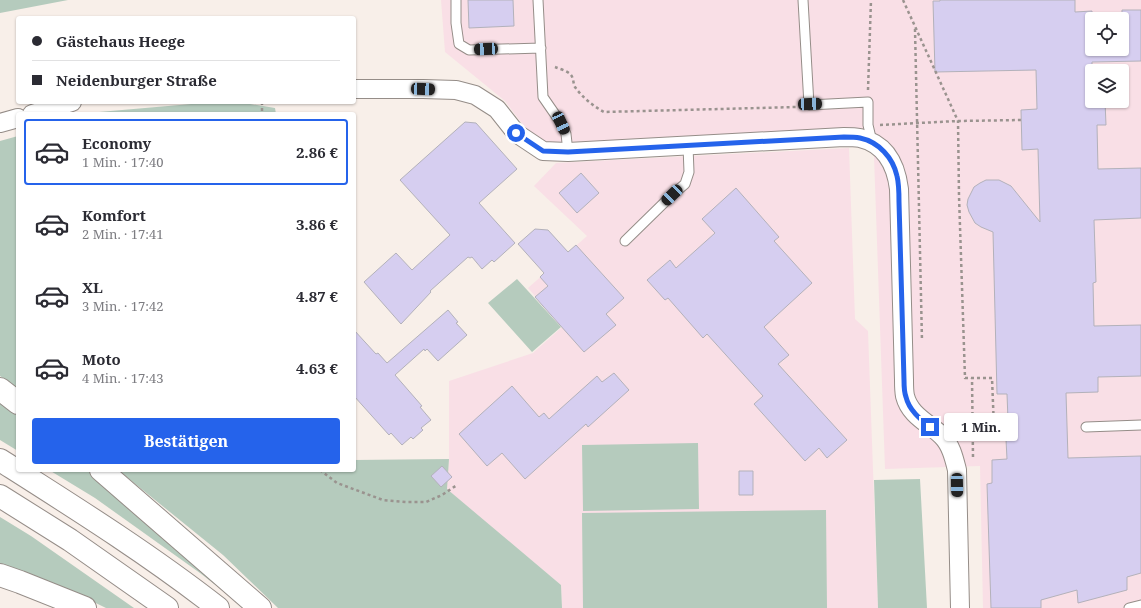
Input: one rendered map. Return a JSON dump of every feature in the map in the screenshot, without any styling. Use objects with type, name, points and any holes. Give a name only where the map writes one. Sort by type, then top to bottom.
[{"type":"highway","points":[[0,390],[16,402]]},
{"type":"highway","points":[[0,460],[16,470]]},
{"type":"highway","points":[[19,472],[93,519],[196,590],[218,608]]},
{"type":"highway","points":[[103,472],[260,608]]},
{"type":"highway","points":[[0,496],[70,540],[167,608]]},
{"type":"highway","points":[[0,575],[85,608]]},
{"type":"street","points":[[356,88],[456,90],[475,95],[497,109],[516,133],[543,151],[568,152],[859,137],[870,133],[892,162],[897,176],[904,380],[906,397],[911,408],[918,417],[943,437],[954,457],[957,470],[960,608]]},
{"type":"street","points":[[39,112],[65,104]]},
{"type":"street","points":[[0,124],[16,119]]},
{"type":"lane","points":[[456,0],[456,23],[459,44],[469,50],[541,48]]},
{"type":"lane","points":[[538,0],[544,97],[561,123],[566,134],[568,152]]},
{"type":"lane","points":[[803,0],[810,104],[868,102],[870,133]]},
{"type":"lane","points":[[625,241],[685,184],[689,172],[688,146]]},
{"type":"lane","points":[[1086,427],[1141,425]]},
{"type":"lane","points":[[1129,608],[1141,605]]},
{"type":"path","points":[[868,102],[871,0]]},
{"type":"path","points":[[903,0],[958,121],[965,378],[992,378],[994,428]]},
{"type":"path","points":[[915,26],[923,348]]},
{"type":"path","points":[[542,67],[554,66],[571,74],[574,86],[586,100],[604,112],[788,108],[810,104]]},
{"type":"path","points":[[870,133],[918,123],[1022,120]]},
{"type":"path","points":[[972,378],[973,462]]},
{"type":"path","points":[[973,429],[1006,428]]},
{"type":"path","points":[[323,472],[337,483],[383,500],[426,502],[442,495],[457,485]]},
{"type":"shaded area","points":[[441,0],[1141,0],[1141,608],[983,608],[980,466],[885,469],[873,128],[565,145],[552,144],[535,137],[523,125],[505,101],[445,52]]},
{"type":"shaded area","points":[[849,148],[855,319],[868,331],[878,608],[562,608],[561,585],[446,489],[449,459],[449,381],[533,353],[562,327],[528,288],[587,236],[534,186],[556,163]]},
{"type":"green space","points":[[0,0],[68,0],[0,13]]},
{"type":"green space","points":[[191,104],[250,104],[275,108],[276,112],[99,112]]},
{"type":"green space","points":[[16,137],[16,388],[0,376],[0,141]]},
{"type":"green space","points":[[517,279],[561,327],[532,352],[488,303]]},
{"type":"green space","points":[[0,399],[16,411],[16,450],[0,440]]},
{"type":"green space","points":[[698,443],[699,509],[583,511],[582,445]]},
{"type":"green space","points":[[449,459],[447,489],[561,585],[562,608],[278,608],[223,555],[120,472],[356,472],[356,460]]},
{"type":"green space","points":[[52,472],[91,472],[173,539],[245,608],[200,573],[95,498]]},
{"type":"green space","points":[[920,479],[927,608],[878,608],[874,480]]},
{"type":"green space","points":[[826,510],[827,608],[583,608],[582,513]]},
{"type":"green space","points":[[0,517],[31,536],[134,608],[106,608],[69,590],[0,565]]},
{"type":"building","points":[[468,0],[513,0],[514,26],[469,28]]},
{"type":"building","points":[[1075,0],[1075,12],[1092,11],[1085,12],[1085,56],[1129,56],[1129,12],[1122,12],[1122,10],[1141,10],[1141,61],[1092,62],[1092,64],[1085,64],[1085,108],[1105,108],[1106,125],[1097,125],[1098,169],[1141,168],[1141,218],[1094,220],[1096,282],[1093,283],[1094,326],[1141,325],[1141,376],[1098,377],[1098,392],[1066,393],[1068,458],[1141,456],[1141,573],[1127,577],[1127,590],[1078,603],[1077,590],[1041,600],[1041,608],[991,608],[987,484],[992,483],[992,460],[1007,459],[1005,420],[1008,420],[1007,394],[997,394],[993,232],[975,223],[967,205],[968,199],[974,187],[986,180],[999,180],[1011,186],[1040,222],[1038,149],[1022,150],[1021,110],[1037,109],[1036,70],[935,72],[933,1]]},
{"type":"building","points":[[465,122],[476,123],[517,169],[479,203],[515,243],[494,262],[492,260],[482,269],[472,257],[468,257],[430,291],[431,292],[401,324],[364,282],[396,253],[412,270],[450,235],[400,180]]},
{"type":"building","points":[[581,173],[599,193],[577,213],[559,193]]},
{"type":"building","points":[[736,188],[779,237],[774,241],[812,283],[764,327],[789,355],[778,364],[847,440],[827,458],[819,448],[805,461],[754,404],[763,396],[707,334],[703,338],[668,298],[665,300],[647,280],[670,260],[676,268],[715,233],[702,219]]},
{"type":"building","points":[[535,229],[548,230],[568,252],[576,245],[624,298],[606,314],[616,325],[584,352],[535,297],[548,286],[540,277],[544,273],[518,244]]},
{"type":"building","points":[[448,310],[458,322],[456,323],[467,335],[438,361],[427,349],[425,351],[424,349],[395,375],[422,406],[420,407],[431,420],[421,428],[423,430],[413,439],[411,437],[402,445],[391,433],[389,435],[356,398],[356,332],[376,354],[378,353],[387,363]]},
{"type":"building","points":[[614,373],[629,390],[588,427],[586,424],[525,479],[502,453],[487,466],[459,434],[512,386],[539,417],[544,413],[549,419],[597,376],[602,382]]},
{"type":"building","points":[[442,466],[452,477],[441,487],[431,476]]},
{"type":"building","points":[[739,471],[753,471],[753,495],[739,495]]},
{"type":"route","points":[[516,133],[543,151],[568,152],[844,137],[859,137],[872,142],[883,150],[892,162],[897,176],[899,189],[904,380],[906,397],[911,408],[918,417],[930,427]]}]
